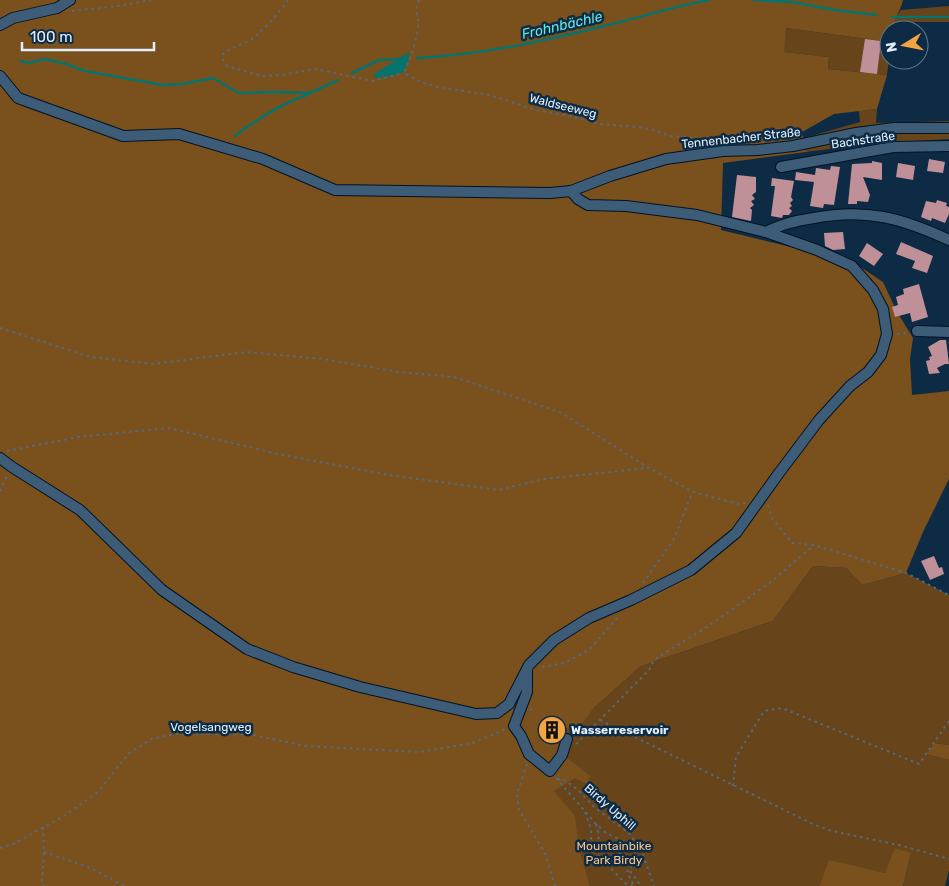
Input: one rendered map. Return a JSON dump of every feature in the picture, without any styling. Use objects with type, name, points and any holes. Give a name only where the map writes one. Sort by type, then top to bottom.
[{"type":"street","points":[[0,25],[12,18],[57,8],[70,0]]},
{"type":"street","name":"Tennenbacher Straße","points":[[0,76],[18,98],[123,136],[180,134],[262,159],[335,190],[550,193],[571,191],[610,176],[666,159],[723,151],[793,146],[856,133],[894,128],[949,128]]},
{"type":"street","name":"Bachstraße","points":[[781,167],[893,147],[949,146]]},
{"type":"street","points":[[0,458],[12,468],[80,510],[162,590],[247,649],[293,667],[369,689],[476,714],[497,713],[509,704],[527,669],[554,640],[589,618],[692,570],[736,533],[824,415],[850,386],[868,372],[881,355],[887,334],[883,308],[873,290],[852,266],[817,250],[766,232],[697,215],[626,206],[588,205],[578,199],[571,191]]},
{"type":"street","points":[[766,232],[785,223],[826,216],[867,214],[892,218],[949,240]]},
{"type":"street","points":[[917,331],[949,332]]},
{"type":"street","points":[[527,669],[527,692],[514,726],[529,754],[550,771],[562,755],[566,739]]},
{"type":"path","points":[[66,12],[151,0]]},
{"type":"path","points":[[288,0],[263,28],[246,42],[234,46],[223,54],[223,60],[227,66],[262,76],[315,69],[374,81],[404,72],[411,57],[418,26],[415,9],[419,0]]},
{"type":"path","name":"Waldseeweg","points":[[404,72],[421,82],[437,87],[490,95],[536,110],[601,124],[646,129],[670,136],[736,141]]},
{"type":"path","points":[[0,328],[91,357],[153,364],[246,352],[322,359],[398,372],[454,377],[560,412],[649,468],[692,492],[738,504],[750,502]]},
{"type":"path","points":[[887,334],[917,331]]},
{"type":"path","points":[[0,453],[78,437],[169,428],[306,460],[389,475],[499,490],[543,479],[649,468]]},
{"type":"path","points":[[0,492],[12,468]]},
{"type":"path","points":[[642,585],[674,539],[692,492]]},
{"type":"path","points":[[764,493],[772,518],[792,543],[814,545],[906,573],[949,595]]},
{"type":"path","points":[[572,750],[576,743],[648,670],[654,660],[710,625],[756,592],[814,545]]},
{"type":"path","points":[[527,669],[565,663],[589,650],[620,614]]},
{"type":"path","points":[[733,786],[736,757],[764,711],[782,708],[919,764],[949,721]]},
{"type":"path","points":[[600,720],[814,825],[832,831],[904,846],[949,859]]},
{"type":"path","name":"Vogelsangweg","points":[[0,848],[12,844],[64,816],[98,792],[128,754],[150,739],[175,734],[249,734],[305,746],[419,752],[473,743],[514,726]]},
{"type":"path","points":[[529,754],[525,775],[517,794],[519,810],[545,853],[555,886]]},
{"type":"path","name":"Birdy Uphill","points":[[584,810],[558,780],[562,778],[570,783],[594,807],[629,833],[642,852],[654,886]]},
{"type":"path","points":[[584,810],[606,833],[632,844],[635,853],[630,871],[641,886]]},
{"type":"path","points":[[584,810],[595,852],[628,885],[634,886]]},
{"type":"path","points":[[596,824],[599,836],[596,846],[613,849],[621,854],[634,886]]},
{"type":"path","points":[[43,827],[42,881],[44,886]]},
{"type":"path","points":[[44,852],[90,868],[124,886]]},
{"type":"green space","points":[[949,6],[949,22],[894,20],[901,10]]},
{"type":"green space","points":[[786,28],[879,41],[879,70],[888,70],[887,75],[828,69],[829,57],[783,52]]},
{"type":"green space","points":[[877,109],[876,123],[949,121],[949,139],[868,144],[806,152],[804,138],[860,122],[859,111]]},
{"type":"green space","name":"Mountainbike Park Birdy","points":[[813,566],[846,568],[862,585],[906,573],[949,595],[949,745],[934,743],[926,754],[949,760],[949,870],[945,886],[903,886],[911,853],[885,873],[829,861],[819,886],[590,886],[546,785],[562,726],[576,731],[594,708],[641,666],[773,621]]},
{"type":"shaded area","points":[[0,0],[903,0],[895,20],[879,20],[879,41],[786,28],[784,52],[829,57],[828,69],[887,75],[877,109],[834,114],[802,132],[806,152],[723,163],[721,230],[853,262],[883,282],[896,310],[913,338],[910,359],[912,395],[949,391],[949,479],[923,532],[906,573],[862,585],[846,568],[813,566],[773,621],[641,666],[594,708],[576,732],[562,726],[557,750],[590,776],[587,784],[575,778],[554,791],[575,816],[579,850],[590,886],[0,886]]},
{"type":"shaded area","points":[[409,52],[404,72],[375,78],[374,74]]},
{"type":"shaded area","points":[[934,743],[949,745],[949,760],[926,754]]},
{"type":"shaded area","points":[[895,848],[911,853],[903,886],[819,886],[829,860],[885,873]]},
{"type":"building","points":[[865,39],[879,41],[877,74],[860,72]]},
{"type":"building","points":[[929,159],[945,162],[943,173],[927,171]]},
{"type":"building","points":[[872,161],[882,163],[882,180],[863,177],[870,195],[868,202],[857,201],[857,204],[848,204],[852,164],[872,163]]},
{"type":"building","points":[[898,163],[915,166],[913,180],[896,177]]},
{"type":"building","points":[[831,166],[840,167],[834,205],[824,204],[823,208],[810,206],[814,182],[795,180],[796,172],[815,175],[816,168],[830,170]]},
{"type":"building","points":[[737,175],[756,177],[756,192],[752,195],[755,199],[751,201],[754,205],[750,208],[752,210],[751,221],[732,217]]},
{"type":"building","points":[[772,178],[794,181],[791,197],[793,200],[790,203],[792,206],[789,208],[792,211],[789,215],[783,215],[782,218],[771,216],[775,186],[771,186]]},
{"type":"building","points":[[937,200],[947,203],[946,206],[949,207],[949,214],[945,223],[932,218],[931,221],[921,217],[926,201],[936,203]]},
{"type":"building","points":[[843,232],[845,249],[833,250],[825,246],[824,233]]},
{"type":"building","points":[[901,242],[933,256],[927,273],[912,268],[915,261],[896,254]]},
{"type":"building","points":[[867,243],[883,254],[874,266],[859,256]]},
{"type":"building","points":[[919,284],[928,317],[912,322],[910,313],[895,317],[892,307],[898,305],[896,297],[904,294],[903,289]]},
{"type":"building","points":[[940,340],[946,340],[949,364],[937,368],[940,373],[929,374],[926,361],[930,360],[929,357],[932,356],[928,347]]},
{"type":"building","points":[[934,556],[939,568],[942,567],[944,574],[930,580],[921,561]]},
{"type":"waterway","name":"Frohnbächle","points":[[417,58],[466,54],[515,46],[709,0]]},
{"type":"waterway","name":"Frohnbächle","points":[[754,0],[792,2],[876,15]]},
{"type":"waterway","name":"Frohnbächle","points":[[892,17],[949,17]]},
{"type":"waterway","name":"Frohnbächle","points":[[21,61],[29,63],[45,59],[85,71],[163,85],[183,84],[213,78],[239,93],[310,93],[338,80]]},
{"type":"waterway","name":"Frohnbächle","points":[[352,73],[379,60],[400,59]]},
{"type":"waterway","points":[[235,136],[270,112],[309,94]]},
{"type":"place","name":"Wasserreservoir","points":[[552,730]]}]
